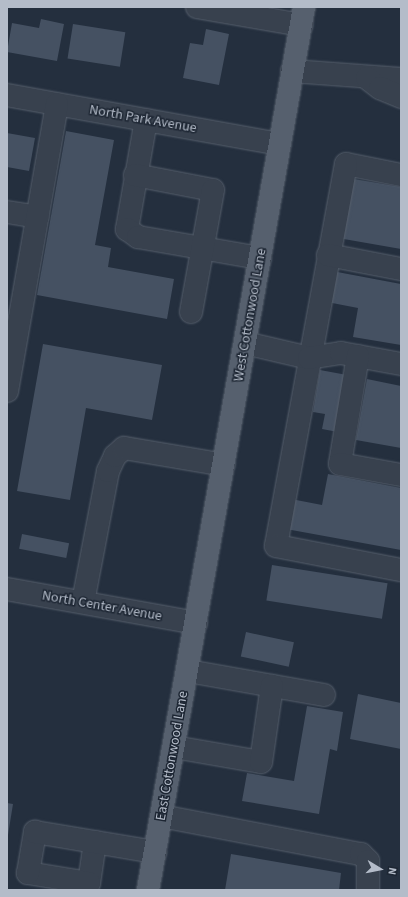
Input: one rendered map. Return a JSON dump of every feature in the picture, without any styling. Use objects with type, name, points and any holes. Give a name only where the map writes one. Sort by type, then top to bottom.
[{"type":"main road","name":"West Cottonwood Lane","points":[[196,623],[302,16]]},
{"type":"main road","name":"East Cottonwood Lane","points":[[148,890],[196,623]]},
{"type":"street","points":[[197,7],[302,16]]},
{"type":"street","points":[[292,71],[367,78],[401,78]]},
{"type":"street","points":[[367,78],[380,88],[401,97]]},
{"type":"street","name":"North Park Avenue","points":[[7,95],[280,144]]},
{"type":"street","points":[[7,391],[57,104]]},
{"type":"street","points":[[146,120],[135,175],[127,229],[138,236],[260,258]]},
{"type":"street","points":[[401,174],[346,164],[309,358],[276,546],[401,570]]},
{"type":"street","points":[[135,175],[213,190],[191,312]]},
{"type":"street","points":[[7,212],[38,217]]},
{"type":"street","points":[[328,255],[401,269]]},
{"type":"street","points":[[245,343],[309,358],[341,353],[401,364]]},
{"type":"street","points":[[358,356],[340,464],[401,475]]},
{"type":"street","points":[[83,602],[108,471],[115,456],[124,448],[224,465]]},
{"type":"street","name":"North Center Avenue","points":[[7,589],[196,623]]},
{"type":"street","points":[[188,671],[324,695]]},
{"type":"street","points":[[174,747],[260,762],[272,686]]},
{"type":"street","points":[[161,816],[362,854],[368,861],[368,890]]},
{"type":"street","points":[[95,842],[155,852]]},
{"type":"building","points":[[41,19],[64,24],[57,61],[7,52],[12,23],[39,28]]},
{"type":"building","points":[[73,24],[125,32],[120,67],[68,59]]},
{"type":"building","points":[[206,29],[229,34],[219,85],[183,78],[190,43],[203,45]]},
{"type":"building","points":[[66,131],[114,140],[95,245],[111,248],[108,267],[174,279],[167,319],[37,295]]},
{"type":"building","points":[[7,133],[35,138],[29,171],[7,167]]},
{"type":"building","points":[[348,178],[401,187],[401,249],[338,238]]},
{"type":"building","points":[[332,271],[401,284],[401,345],[353,337],[358,308],[327,302]]},
{"type":"building","points":[[43,344],[162,365],[152,420],[86,408],[70,500],[17,491]]},
{"type":"building","points":[[320,370],[347,375],[338,432],[322,429],[325,414],[313,412]]},
{"type":"building","points":[[367,379],[401,386],[401,448],[356,440]]},
{"type":"building","points":[[328,474],[401,488],[401,550],[286,529],[291,499],[322,505]]},
{"type":"building","points":[[22,534],[69,543],[66,558],[19,549]]},
{"type":"building","points":[[272,565],[388,583],[382,619],[266,601]]},
{"type":"building","points":[[246,632],[294,642],[289,667],[241,656]]},
{"type":"building","points":[[358,694],[401,703],[401,749],[350,739]]},
{"type":"building","points":[[307,706],[343,712],[337,751],[330,749],[319,814],[242,801],[247,773],[294,781]]},
{"type":"building","points":[[7,803],[13,804],[8,835],[7,835]]},
{"type":"building","points":[[231,854],[341,873],[339,890],[225,890]]}]
